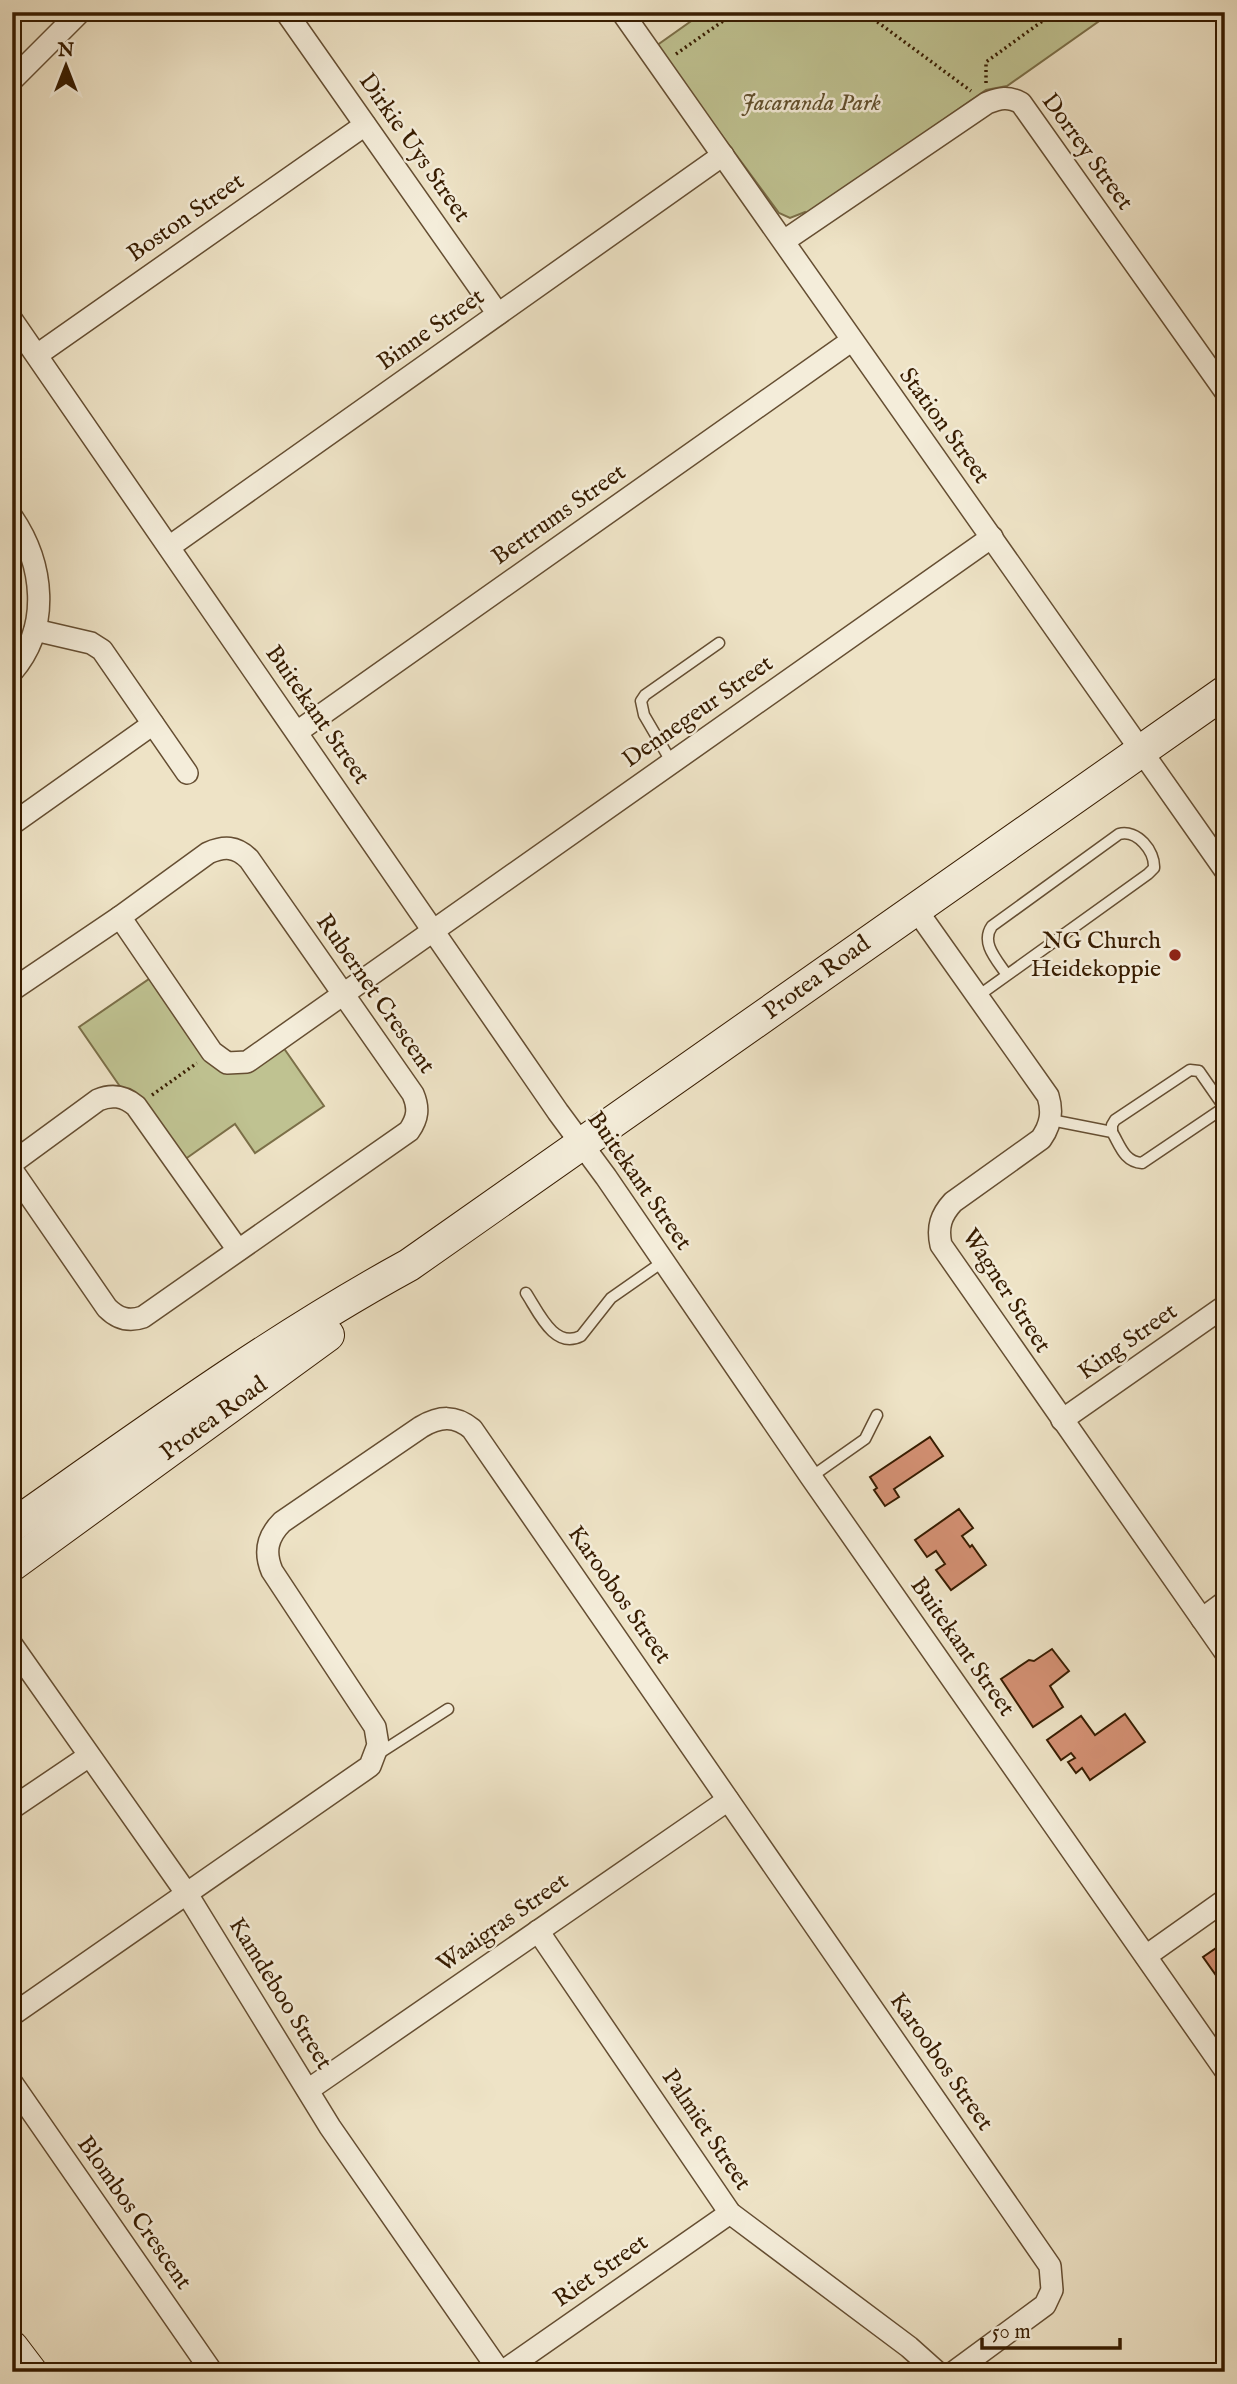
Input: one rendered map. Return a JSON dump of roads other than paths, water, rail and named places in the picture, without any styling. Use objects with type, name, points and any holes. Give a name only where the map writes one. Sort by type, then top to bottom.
[{"type":"street","points":[[12,80],[80,12]]},
{"type":"street","name":"Dirkie Uys Street","points":[[286,12],[498,314]]},
{"type":"street","name":"Station Street","points":[[622,12],[1225,870]]},
{"type":"street","name":"Dorrey Street","points":[[784,241],[987,103],[999,98],[1011,98],[1021,103],[1225,391]]},
{"type":"street","name":"Boston Street","points":[[37,355],[365,125]]},
{"type":"street","name":"Binne Street","points":[[169,547],[723,155]]},
{"type":"street","name":"Buitekant Street","points":[[12,320],[811,1477],[1225,2070]]},
{"type":"street","name":"Bertrums Street","points":[[296,732],[851,341]]},
{"type":"street","points":[[12,517],[26,541],[37,576],[40,603],[29,648],[12,672]]},
{"type":"street","name":"Dennegeur Street","points":[[120,917],[212,1052],[227,1063],[247,1062],[992,537]]},
{"type":"street","points":[[35,630],[91,643],[102,650],[187,773]]},
{"type":"street","name":"Protea Road","points":[[12,1526],[165,1419],[342,1301],[409,1265],[1225,692]]},
{"type":"street","points":[[12,824],[153,723]]},
{"type":"street","name":"Rubernet Crescent","points":[[12,990],[208,853],[219,848],[242,851],[417,1103],[416,1122],[409,1131],[143,1317],[127,1320],[107,1308],[12,1170]]},
{"type":"street","points":[[915,908],[1048,1096],[1052,1108],[1051,1119]]},
{"type":"street","points":[[12,1163],[98,1100],[116,1096],[124,1098],[136,1106],[238,1250]]},
{"type":"street","name":"Wagner Street","points":[[1051,1119],[1048,1130],[1041,1139],[953,1202],[941,1220],[938,1234],[941,1245],[1225,1652]]},
{"type":"street","name":"Protea Road","points":[[12,1565],[352,1317],[409,1265]]},
{"type":"street","name":"King Street","points":[[1062,1420],[1225,1306]]},
{"type":"street","name":"Karoobos Street","points":[[376,1755],[378,1745],[375,1727],[272,1571],[267,1558],[267,1547],[273,1531],[282,1522],[421,1427],[432,1421],[450,1418],[462,1421],[472,1429],[1050,2266],[1052,2290],[1045,2305],[954,2372]]},
{"type":"street","points":[[1202,1619],[1225,1602]]},
{"type":"street","name":"Kamdeboo Street","points":[[12,1645],[187,1894],[330,2127],[501,2372]]},
{"type":"street","points":[[12,2015],[365,1770],[376,1755]]},
{"type":"street","points":[[12,1808],[89,1756]]},
{"type":"street","name":"Waaigras Street","points":[[308,2090],[728,1800]]},
{"type":"street","points":[[1146,1956],[1225,1900]]},
{"type":"street","name":"Palmiet Street","points":[[538,1931],[730,2213],[909,2347],[937,2372]]},
{"type":"street","name":"Blombos Crescent","points":[[12,2084],[212,2372]]},
{"type":"street","name":"Riet Street","points":[[501,2372],[730,2213]]},
{"type":"street","points":[[12,2347],[31,2372]]},
{"type":"lane","points":[[672,763],[644,715],[641,701],[645,695],[719,643]]},
{"type":"lane","points":[[978,996],[1007,975],[1154,868],[1155,862],[1151,854],[1137,835],[1126,832],[1119,834],[992,926],[986,938],[1007,975]]},
{"type":"lane","points":[[1190,1070],[1199,1072],[1224,1107],[1142,1163],[1132,1162],[1127,1158],[1112,1132],[1115,1120],[1190,1070]]},
{"type":"lane","points":[[1051,1119],[1112,1132]]},
{"type":"lane","points":[[526,1293],[554,1333],[568,1340],[574,1339],[581,1336],[611,1298],[664,1261]]},
{"type":"lane","points":[[811,1477],[864,1438],[877,1415]]},
{"type":"lane","points":[[376,1755],[448,1709]]},
{"type":"place","name":"NG Church Heidekoppie","points":[[1175,955]]},
{"type":"park label","name":"Jacaranda Park","points":[[811,103]]}]
